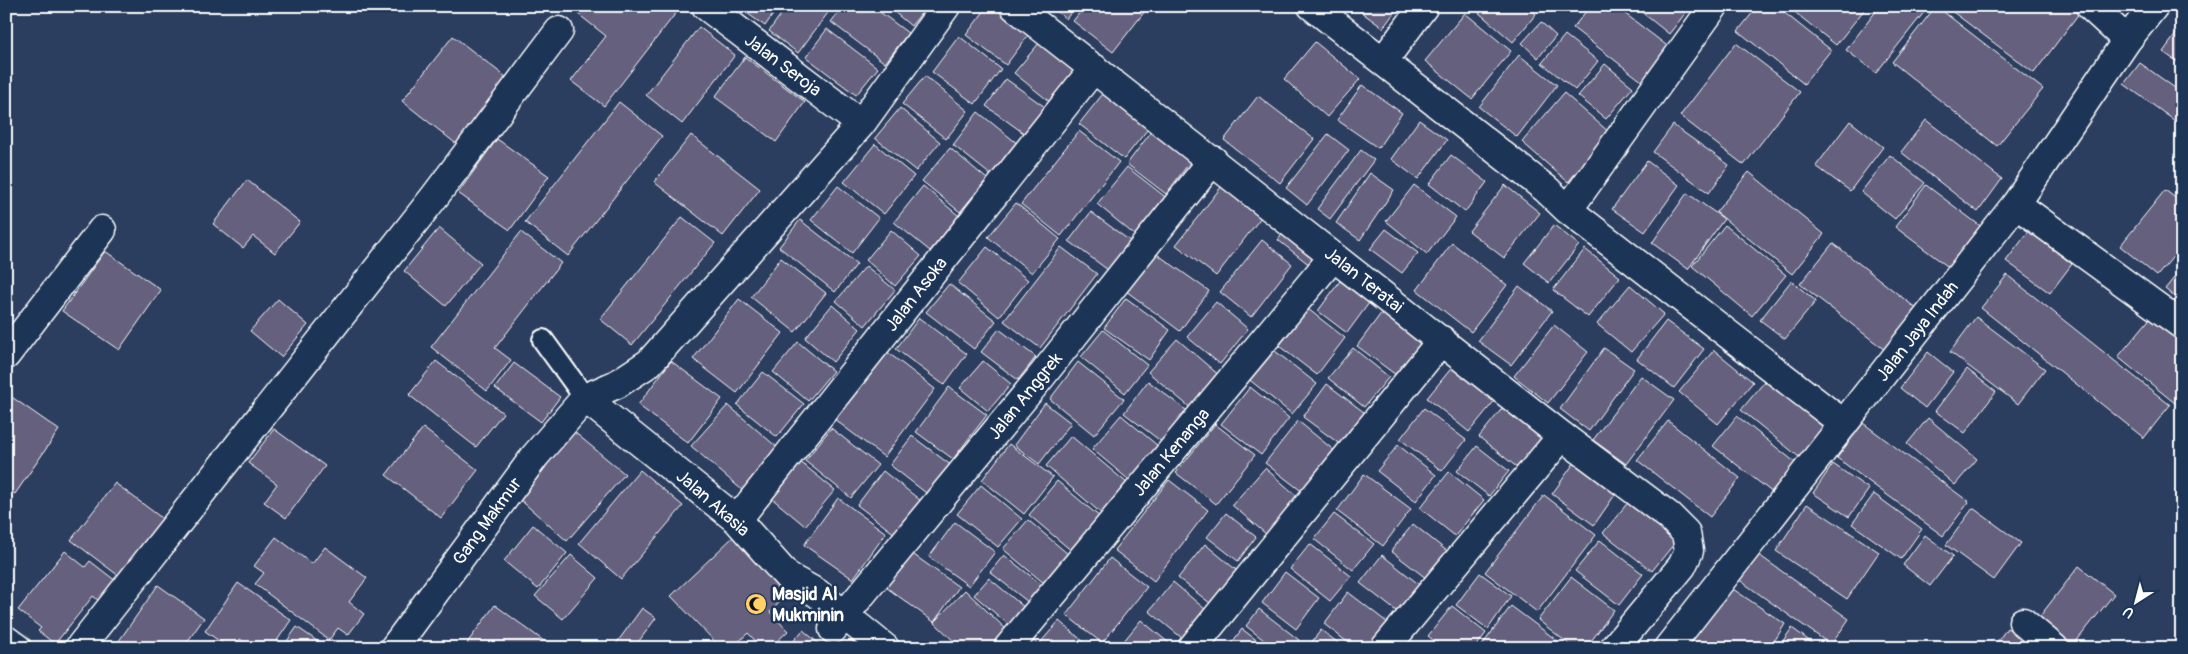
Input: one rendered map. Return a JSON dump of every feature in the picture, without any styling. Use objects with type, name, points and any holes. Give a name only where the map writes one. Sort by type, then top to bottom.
[{"type":"street","name":"Jalan Seroja","points":[[706,6],[861,124]]},
{"type":"street","points":[[585,398],[617,384],[649,363],[861,124],[946,6]]},
{"type":"street","name":"Jalan Teratai","points":[[1014,6],[1213,160],[1333,257],[1442,340],[1562,436],[1670,516],[1686,534],[1689,551],[1682,566],[1614,648]]},
{"type":"street","points":[[1312,6],[1384,60],[1546,189],[1568,210],[1844,424]]},
{"type":"street","points":[[1384,60],[1424,6]]},
{"type":"street","points":[[1568,210],[1714,6]]},
{"type":"street","points":[[2090,6],[2127,40]]},
{"type":"street","name":"Jalan Jaya Indah","points":[[1668,648],[2016,204],[2127,40],[2154,6]]},
{"type":"street","points":[[79,648],[435,196],[559,31]]},
{"type":"street","name":"Jalan Asoka","points":[[737,520],[1094,68]]},
{"type":"street","name":"Jalan Anggrek","points":[[838,622],[1040,378],[1213,160]]},
{"type":"street","points":[[2016,204],[2182,325]]},
{"type":"street","points":[[6,355],[102,230]]},
{"type":"street","name":"Jalan Kenanga","points":[[1008,648],[1333,257]]},
{"type":"street","points":[[1192,648],[1442,340]]},
{"type":"street","name":"Jalan Akasia","points":[[585,398],[737,520],[788,577],[805,606],[885,648]]},
{"type":"street","name":"Gang Makmur","points":[[394,648],[534,456],[585,398]]},
{"type":"street","points":[[1385,648],[1562,436]]},
{"type":"street","name":"Jalan Akasia","points":[[788,577],[817,593],[856,648]]},
{"type":"street","points":[[2024,622],[2054,648]]},
{"type":"street","points":[[6,640],[17,648]]},
{"type":"lane","points":[[543,340],[585,398]]},
{"type":"building","points":[[568,6],[676,6],[679,9],[604,106],[571,81],[606,36]]},
{"type":"building","points":[[737,6],[779,6],[765,26]]},
{"type":"building","points":[[787,6],[833,6],[798,53],[769,31]]},
{"type":"building","points":[[843,6],[872,6],[908,33],[885,63],[831,22]]},
{"type":"building","points":[[887,6],[927,6],[911,26]]},
{"type":"building","points":[[988,6],[1003,6],[1033,29],[1006,65],[966,35]]},
{"type":"building","points":[[1050,6],[1076,6],[1066,19]]},
{"type":"building","points":[[1085,6],[1149,6],[1113,52],[1073,21]]},
{"type":"building","points":[[1353,6],[1399,6],[1383,28]]},
{"type":"building","points":[[1471,6],[1527,6],[1536,14],[1513,42]]},
{"type":"building","points":[[1590,6],[1615,6],[1670,48],[1643,82],[1573,28]]},
{"type":"building","points":[[1634,6],[1691,6],[1669,34]]},
{"type":"building","points":[[1758,6],[1776,6],[1831,50],[1804,84],[1738,31]]},
{"type":"building","points":[[1787,6],[1859,6],[1864,10],[1836,45]]},
{"type":"building","points":[[1880,6],[1919,6],[1925,11],[1876,73],[1846,50]]},
{"type":"building","points":[[1936,6],[2043,89],[1997,146],[1892,62]]},
{"type":"building","points":[[1945,6],[2081,6],[2083,8],[2034,73]]},
{"type":"building","points":[[1465,13],[1511,51],[1472,99],[1425,61]]},
{"type":"building","points":[[1541,22],[1556,36],[1538,58],[1522,43]]},
{"type":"building","points":[[2182,26],[2182,65],[2163,52]]},
{"type":"building","points":[[699,27],[735,55],[682,124],[646,95]]},
{"type":"building","points":[[827,29],[878,68],[856,95],[806,57]]},
{"type":"building","points":[[1565,35],[1598,61],[1575,90],[1542,63]]},
{"type":"building","points":[[453,36],[511,81],[459,146],[402,101]]},
{"type":"building","points":[[959,36],[1001,69],[975,104],[932,72]]},
{"type":"building","points":[[1045,36],[1080,65],[1050,102],[1014,73]]},
{"type":"building","points":[[1315,42],[1360,79],[1327,117],[1284,79]]},
{"type":"building","points":[[1736,43],[1800,92],[1744,165],[1680,116]]},
{"type":"building","points":[[1519,55],[1557,85],[1517,137],[1479,107]]},
{"type":"building","points":[[745,57],[805,102],[776,142],[715,97]]},
{"type":"building","points":[[2140,63],[2182,93],[2182,126],[2124,84]]},
{"type":"building","points":[[1605,64],[1633,87],[1606,119],[1578,96]]},
{"type":"building","points":[[925,76],[968,111],[946,139],[902,104]]},
{"type":"building","points":[[1006,79],[1045,107],[1025,134],[986,106]]},
{"type":"building","points":[[1110,85],[1155,120],[1124,159],[1079,124]]},
{"type":"building","points":[[1362,85],[1402,113],[1378,148],[1337,120]]},
{"type":"building","points":[[1564,93],[1610,133],[1568,182],[1522,142]]},
{"type":"building","points":[[1258,96],[1314,139],[1280,183],[1224,140]]},
{"type":"building","points":[[619,102],[662,136],[568,256],[525,222]]},
{"type":"building","points":[[900,108],[940,142],[916,171],[875,138]]},
{"type":"building","points":[[978,112],[1018,144],[992,176],[953,145]]},
{"type":"building","points":[[1419,120],[1447,140],[1418,179],[1391,159]]},
{"type":"building","points":[[1926,120],[2002,179],[1978,212],[1901,152]]},
{"type":"building","points":[[1850,121],[1883,147],[1850,191],[1816,166]]},
{"type":"building","points":[[1673,125],[1729,165],[1709,193],[1653,152]]},
{"type":"building","points":[[1154,128],[1193,158],[1166,194],[1127,164]]},
{"type":"building","points":[[1079,131],[1119,162],[1061,236],[1021,204]]},
{"type":"building","points":[[1328,134],[1349,150],[1307,205],[1286,188]]},
{"type":"building","points":[[691,135],[760,189],[723,236],[654,182]]},
{"type":"building","points":[[497,139],[549,176],[510,230],[458,193]]},
{"type":"building","points":[[875,144],[914,176],[884,214],[844,182]]},
{"type":"building","points":[[950,148],[987,179],[960,212],[922,181]]},
{"type":"building","points":[[1361,150],[1374,160],[1330,219],[1317,209]]},
{"type":"building","points":[[1451,155],[1487,182],[1465,212],[1429,184]]},
{"type":"building","points":[[1890,155],[1925,183],[1895,219],[1861,192]]},
{"type":"building","points":[[1647,161],[1679,185],[1645,232],[1612,209]]},
{"type":"building","points":[[1127,167],[1168,199],[1137,237],[1097,204]]},
{"type":"building","points":[[1749,172],[1824,234],[1792,274],[1716,212]]},
{"type":"building","points":[[1370,173],[1394,190],[1360,240],[1336,223]]},
{"type":"building","points":[[247,180],[300,222],[275,253],[253,236],[243,248],[213,224]]},
{"type":"building","points":[[1225,182],[1265,212],[1216,276],[1176,245]]},
{"type":"building","points":[[1414,185],[1456,217],[1427,254],[1386,221]]},
{"type":"building","points":[[1505,185],[1540,213],[1504,258],[1469,231]]},
{"type":"building","points":[[1926,185],[1983,228],[1951,269],[1895,227]]},
{"type":"building","points":[[838,186],[879,218],[852,253],[811,220]]},
{"type":"building","points":[[923,186],[959,216],[930,251],[894,222]]},
{"type":"building","points":[[2165,190],[2182,203],[2182,246],[2157,276],[2120,246]]},
{"type":"building","points":[[1687,193],[1724,219],[1688,269],[1652,243]]},
{"type":"building","points":[[1016,203],[1060,239],[1032,273],[988,237]]},
{"type":"building","points":[[1091,212],[1130,241],[1108,270],[1069,241]]},
{"type":"building","points":[[682,217],[715,243],[632,345],[600,319]]},
{"type":"building","points":[[800,220],[857,264],[835,292],[779,247]]},
{"type":"building","points":[[1554,225],[1579,245],[1549,283],[1524,263]]},
{"type":"building","points":[[1725,225],[1786,275],[1752,316],[1692,266]]},
{"type":"building","points":[[1288,226],[1322,252],[1311,266],[1278,240]]},
{"type":"building","points":[[439,228],[481,263],[446,306],[404,271]]},
{"type":"building","points":[[1386,229],[1418,253],[1402,273],[1370,249]]},
{"type":"building","points":[[891,230],[921,256],[895,286],[866,260]]},
{"type":"building","points":[[2029,231],[2072,264],[2050,293],[2006,261]]},
{"type":"building","points":[[521,232],[561,263],[495,348],[511,360],[487,391],[431,347]]},
{"type":"building","points":[[1262,240],[1292,264],[1251,317],[1220,292]]},
{"type":"building","points":[[1452,243],[1507,285],[1471,332],[1417,290]]},
{"type":"building","points":[[1833,243],[1922,313],[1890,354],[1800,284]]},
{"type":"building","points":[[987,247],[1028,280],[999,317],[958,283]]},
{"type":"building","points":[[1061,247],[1097,274],[1040,348],[1004,321]]},
{"type":"building","points":[[1585,249],[1620,277],[1588,317],[1553,290]]},
{"type":"building","points":[[105,251],[161,290],[119,350],[62,311]]},
{"type":"building","points":[[1154,252],[1209,291],[1180,331],[1126,291]]},
{"type":"building","points":[[781,258],[826,293],[795,332],[751,297]]},
{"type":"building","points":[[866,266],[895,290],[865,326],[836,301]]},
{"type":"building","points":[[2182,268],[2182,303],[2165,289]]},
{"type":"building","points":[[2007,275],[2170,405],[2144,438],[1981,308]]},
{"type":"building","points":[[1340,281],[1369,303],[1347,333],[1318,311]]},
{"type":"building","points":[[1791,281],[1816,301],[1785,339],[1760,320]]},
{"type":"building","points":[[949,284],[996,321],[974,349],[926,312]]},
{"type":"building","points":[[1630,285],[1664,314],[1631,352],[1597,324]]},
{"type":"building","points":[[1519,286],[1552,311],[1511,365],[1478,341]]},
{"type":"building","points":[[1126,298],[1170,330],[1149,360],[1104,328]]},
{"type":"building","points":[[278,299],[308,325],[281,357],[250,331]]},
{"type":"building","points":[[739,299],[783,333],[737,393],[693,359]]},
{"type":"building","points":[[1216,302],[1248,329],[1220,364],[1187,337]]},
{"type":"building","points":[[832,305],[860,329],[833,362],[805,338]]},
{"type":"building","points":[[1385,308],[1428,340],[1400,378],[1357,346]]},
{"type":"building","points":[[1308,309],[1345,338],[1317,375],[1279,346]]},
{"type":"building","points":[[2152,316],[2182,340],[2182,397],[2176,404],[2118,357]]},
{"type":"building","points":[[1976,317],[2045,369],[2018,404],[1950,352]]},
{"type":"building","points":[[919,318],[967,354],[944,385],[896,349]]},
{"type":"building","points":[[1666,321],[1704,349],[1674,388],[1637,359]]},
{"type":"building","points":[[1554,325],[1588,352],[1548,403],[1514,376]]},
{"type":"building","points":[[999,329],[1036,357],[1018,380],[981,352]]},
{"type":"building","points":[[1103,330],[1147,365],[1125,393],[1081,357]]},
{"type":"building","points":[[1177,339],[1221,377],[1193,410],[1148,372]]},
{"type":"building","points":[[798,342],[833,371],[808,401],[773,372]]},
{"type":"building","points":[[1270,347],[1317,384],[1292,414],[1246,377]]},
{"type":"building","points":[[1353,348],[1389,377],[1364,407],[1328,378]]},
{"type":"building","points":[[1604,348],[1634,369],[1589,431],[1560,409]]},
{"type":"building","points":[[1714,350],[1753,382],[1718,424],[1679,392]]},
{"type":"building","points":[[886,351],[935,389],[884,457],[834,419]]},
{"type":"building","points":[[1928,352],[1953,372],[1925,408],[1900,388]]},
{"type":"building","points":[[436,361],[503,413],[476,447],[409,395]]},
{"type":"building","points":[[671,361],[722,399],[688,443],[638,405]]},
{"type":"building","points":[[983,361],[1011,384],[988,411],[960,388]]},
{"type":"building","points":[[1078,362],[1124,399],[1094,435],[1050,399]]},
{"type":"building","points":[[514,363],[560,397],[541,422],[495,388]]},
{"type":"building","points":[[1454,365],[1496,399],[1469,432],[1427,398]]},
{"type":"building","points":[[1967,369],[1996,392],[1965,433],[1935,411]]},
{"type":"building","points":[[763,372],[804,404],[777,437],[737,405]]},
{"type":"building","points":[[1641,376],[1674,400],[1626,464],[1593,440]]},
{"type":"building","points":[[1766,380],[1829,432],[1804,461],[1741,410]]},
{"type":"building","points":[[1148,381],[1191,414],[1167,446],[1124,413]]},
{"type":"building","points":[[1327,384],[1365,413],[1341,445],[1303,417]]},
{"type":"building","points":[[949,387],[987,415],[953,459],[916,432]]},
{"type":"building","points":[[1250,387],[1289,418],[1261,455],[1221,424]]},
{"type":"building","points":[[6,393],[59,430],[15,494],[6,488]]},
{"type":"building","points":[[1045,403],[1071,423],[1039,464],[1014,445]]},
{"type":"building","points":[[728,405],[779,449],[742,490],[691,446]]},
{"type":"building","points":[[1505,405],[1543,436],[1518,468],[1479,437]]},
{"type":"building","points":[[1424,408],[1466,440],[1442,471],[1400,439]]},
{"type":"building","points":[[1121,415],[1158,446],[1129,480],[1092,449]]},
{"type":"building","points":[[1737,416],[1801,467],[1778,497],[1713,446]]},
{"type":"building","points":[[1928,418],[1977,459],[1955,485],[1907,444]]},
{"type":"building","points":[[1298,421],[1336,452],[1304,493],[1265,463]]},
{"type":"building","points":[[1668,421],[1740,478],[1710,517],[1637,460]]},
{"type":"building","points":[[1863,423],[1969,502],[1943,536],[1837,458]]},
{"type":"building","points":[[1215,424],[1255,455],[1216,504],[1176,473]]},
{"type":"building","points":[[423,428],[478,470],[441,518],[386,475]]},
{"type":"building","points":[[831,428],[878,465],[851,498],[805,461]]},
{"type":"building","points":[[274,429],[325,466],[286,518],[264,502],[277,484],[248,463]]},
{"type":"building","points":[[573,431],[625,474],[567,541],[517,497]]},
{"type":"building","points":[[912,436],[952,466],[930,496],[890,465]]},
{"type":"building","points":[[1071,436],[1128,484],[1102,514],[1046,466]]},
{"type":"building","points":[[1009,444],[1053,477],[1024,514],[982,480]]},
{"type":"building","points":[[1398,445],[1436,475],[1416,501],[1377,471]]},
{"type":"building","points":[[1477,446],[1509,471],[1489,496],[1457,471]]},
{"type":"building","points":[[1577,459],[1619,489],[1594,525],[1552,494]]},
{"type":"building","points":[[798,460],[835,490],[805,526],[769,496]]},
{"type":"building","points":[[1833,464],[1869,489],[1849,517],[1813,493]]},
{"type":"building","points":[[1265,468],[1298,497],[1266,534],[1232,505]]},
{"type":"building","points":[[640,470],[683,506],[621,579],[579,543]]},
{"type":"building","points":[[883,471],[925,504],[900,538],[857,505]]},
{"type":"building","points":[[1449,472],[1484,500],[1455,536],[1420,508]]},
{"type":"building","points":[[1364,474],[1411,509],[1383,546],[1337,511]]},
{"type":"building","points":[[1169,480],[1208,510],[1154,581],[1114,550]]},
{"type":"building","points":[[1057,481],[1101,518],[1073,552],[1029,515]]},
{"type":"building","points":[[115,483],[163,519],[119,576],[71,540]]},
{"type":"building","points":[[981,485],[1022,519],[998,547],[957,514]]},
{"type":"building","points":[[1874,494],[1922,529],[1901,559],[1852,524]]},
{"type":"building","points":[[1544,495],[1596,535],[1537,612],[1485,572]]},
{"type":"building","points":[[838,498],[886,533],[853,579],[804,545]]},
{"type":"building","points":[[1630,500],[1678,539],[1652,571],[1603,533]]},
{"type":"building","points":[[1807,504],[1879,552],[1847,599],[1776,551]]},
{"type":"building","points":[[1973,508],[2021,543],[1994,580],[1946,545]]},
{"type":"building","points":[[1226,513],[1256,537],[1238,561],[1207,537]]},
{"type":"building","points":[[1334,514],[1374,544],[1353,570],[1314,539]]},
{"type":"building","points":[[1028,520],[1069,555],[1045,584],[1003,549]]},
{"type":"building","points":[[955,522],[995,552],[969,586],[929,557]]},
{"type":"building","points":[[1413,524],[1452,555],[1431,582],[1391,551]]},
{"type":"building","points":[[533,525],[567,553],[538,589],[504,561]]},
{"type":"building","points":[[1925,535],[1953,556],[1930,586],[1903,565]]},
{"type":"building","points":[[276,537],[312,564],[325,547],[367,578],[349,602],[364,614],[348,635],[338,628],[329,640],[255,584],[264,573],[254,566]]},
{"type":"building","points":[[733,537],[788,594],[770,612],[788,631],[770,648],[762,648],[748,633],[732,648],[721,648],[671,596]]},
{"type":"building","points":[[1600,540],[1643,574],[1619,605],[1575,571]]},
{"type":"building","points":[[1205,544],[1241,574],[1215,607],[1178,578]]},
{"type":"building","points":[[1310,544],[1351,576],[1330,601],[1290,569]]},
{"type":"building","points":[[907,550],[959,587],[934,622],[883,585]]},
{"type":"building","points":[[65,551],[85,567],[90,561],[121,585],[105,606],[93,596],[55,644],[38,631],[41,628],[18,610]]},
{"type":"building","points":[[1756,553],[1849,619],[1831,645],[1738,579]]},
{"type":"building","points":[[571,555],[598,578],[563,619],[535,596]]},
{"type":"building","points":[[1004,555],[1042,585],[1028,602],[990,572]]},
{"type":"building","points":[[1382,555],[1421,586],[1400,614],[1360,583]]},
{"type":"building","points":[[1110,558],[1147,587],[1102,643],[1066,615]]},
{"type":"building","points":[[2079,566],[2114,594],[2071,648],[2037,620]]},
{"type":"building","points":[[1285,572],[1319,598],[1296,629],[1262,603]]},
{"type":"building","points":[[1480,573],[1511,596],[1488,629],[1456,605]]},
{"type":"building","points":[[1571,577],[1614,610],[1586,648],[1574,648],[1538,620]]},
{"type":"building","points":[[989,578],[1025,608],[1010,626],[974,595]]},
{"type":"building","points":[[1173,582],[1206,610],[1182,638],[1149,611]]},
{"type":"building","points":[[238,583],[291,620],[272,648],[253,648],[240,639],[234,648],[229,648],[205,631]]},
{"type":"building","points":[[1724,583],[1785,624],[1770,648],[1681,648]]},
{"type":"building","points":[[158,585],[204,618],[183,648],[114,648]]},
{"type":"building","points":[[965,590],[1009,632],[993,648],[961,648],[934,622]]},
{"type":"building","points":[[1348,592],[1388,623],[1369,648],[1355,648],[1324,624]]},
{"type":"building","points":[[495,605],[552,647],[474,648],[467,643]]},
{"type":"building","points":[[1452,606],[1486,633],[1475,648],[1443,648],[1428,636]]},
{"type":"building","points":[[1511,606],[1567,648],[1480,648]]},
{"type":"building","points":[[642,608],[656,618],[634,648],[613,648]]},
{"type":"building","points":[[1259,609],[1299,640],[1293,648],[1274,648],[1246,626]]},
{"type":"building","points":[[1141,620],[1175,648],[1129,648],[1123,642]]},
{"type":"building","points":[[1059,621],[1091,648],[1046,648],[1040,643]]},
{"type":"building","points":[[297,627],[327,648],[282,648]]},
{"type":"building","points":[[1792,628],[1819,648],[1778,648]]},
{"type":"building","points":[[2007,628],[2036,648],[1993,648]]},
{"type":"building","points":[[1242,629],[1267,648],[1228,648]]},
{"type":"building","points":[[803,630],[824,648],[795,648],[791,644]]},
{"type":"building","points":[[1321,630],[1345,648],[1307,648]]},
{"type":"building","points":[[1026,634],[1042,648],[1015,648]]},
{"type":"place","name":"Masjid Al Mukminin","points":[[756,604]]}]
